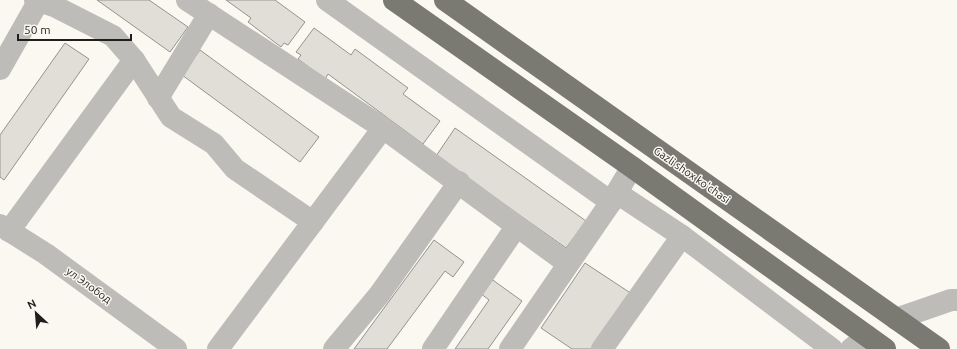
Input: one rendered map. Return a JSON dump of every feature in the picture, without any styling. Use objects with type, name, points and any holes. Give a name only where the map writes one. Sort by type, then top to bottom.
[{"type":"highway","points":[[394,0],[632,167],[859,343],[884,349]]},
{"type":"highway","name":"Gazli shox ko'chasi","points":[[445,0],[939,349]]},
{"type":"street","points":[[187,0],[383,128],[459,182],[516,227],[567,263]]},
{"type":"street","points":[[327,0],[614,197],[682,236],[832,349]]},
{"type":"street","points":[[0,69],[37,1],[54,6],[113,36],[134,60],[171,117],[214,144],[235,169],[313,222]]},
{"type":"street","points":[[158,98],[209,14]]},
{"type":"street","points":[[4,228],[134,60]]},
{"type":"street","points":[[218,349],[383,128]]},
{"type":"street","points":[[510,349],[567,263],[614,197],[632,167]]},
{"type":"street","points":[[334,349],[379,295],[459,182]]},
{"type":"street","points":[[433,349],[516,227]]},
{"type":"street","name":"ул Элобод","points":[[4,228],[52,259],[176,349]]},
{"type":"street","points":[[602,349],[682,236]]},
{"type":"street","points":[[896,319],[951,300],[957,300]]},
{"type":"building","points":[[97,0],[149,0],[188,27],[170,52]]},
{"type":"building","points":[[226,0],[275,0],[305,22],[288,45],[284,43],[281,47],[248,22],[251,18]]},
{"type":"building","points":[[314,28],[351,55],[355,49],[408,88],[403,94],[440,121],[423,144],[328,74],[325,79],[298,59],[301,55],[296,52]]},
{"type":"building","points":[[65,43],[89,59],[4,180],[0,177],[0,135]]},
{"type":"building","points":[[200,50],[319,137],[300,162],[182,75]]},
{"type":"building","points":[[455,128],[586,221],[566,248],[436,156]]},
{"type":"building","points":[[434,240],[464,262],[453,277],[445,271],[387,349],[354,349]]},
{"type":"building","points":[[585,263],[632,294],[595,349],[572,349],[541,328]]},
{"type":"building","points":[[490,278],[522,301],[488,349],[455,349],[489,300],[480,293]]}]
